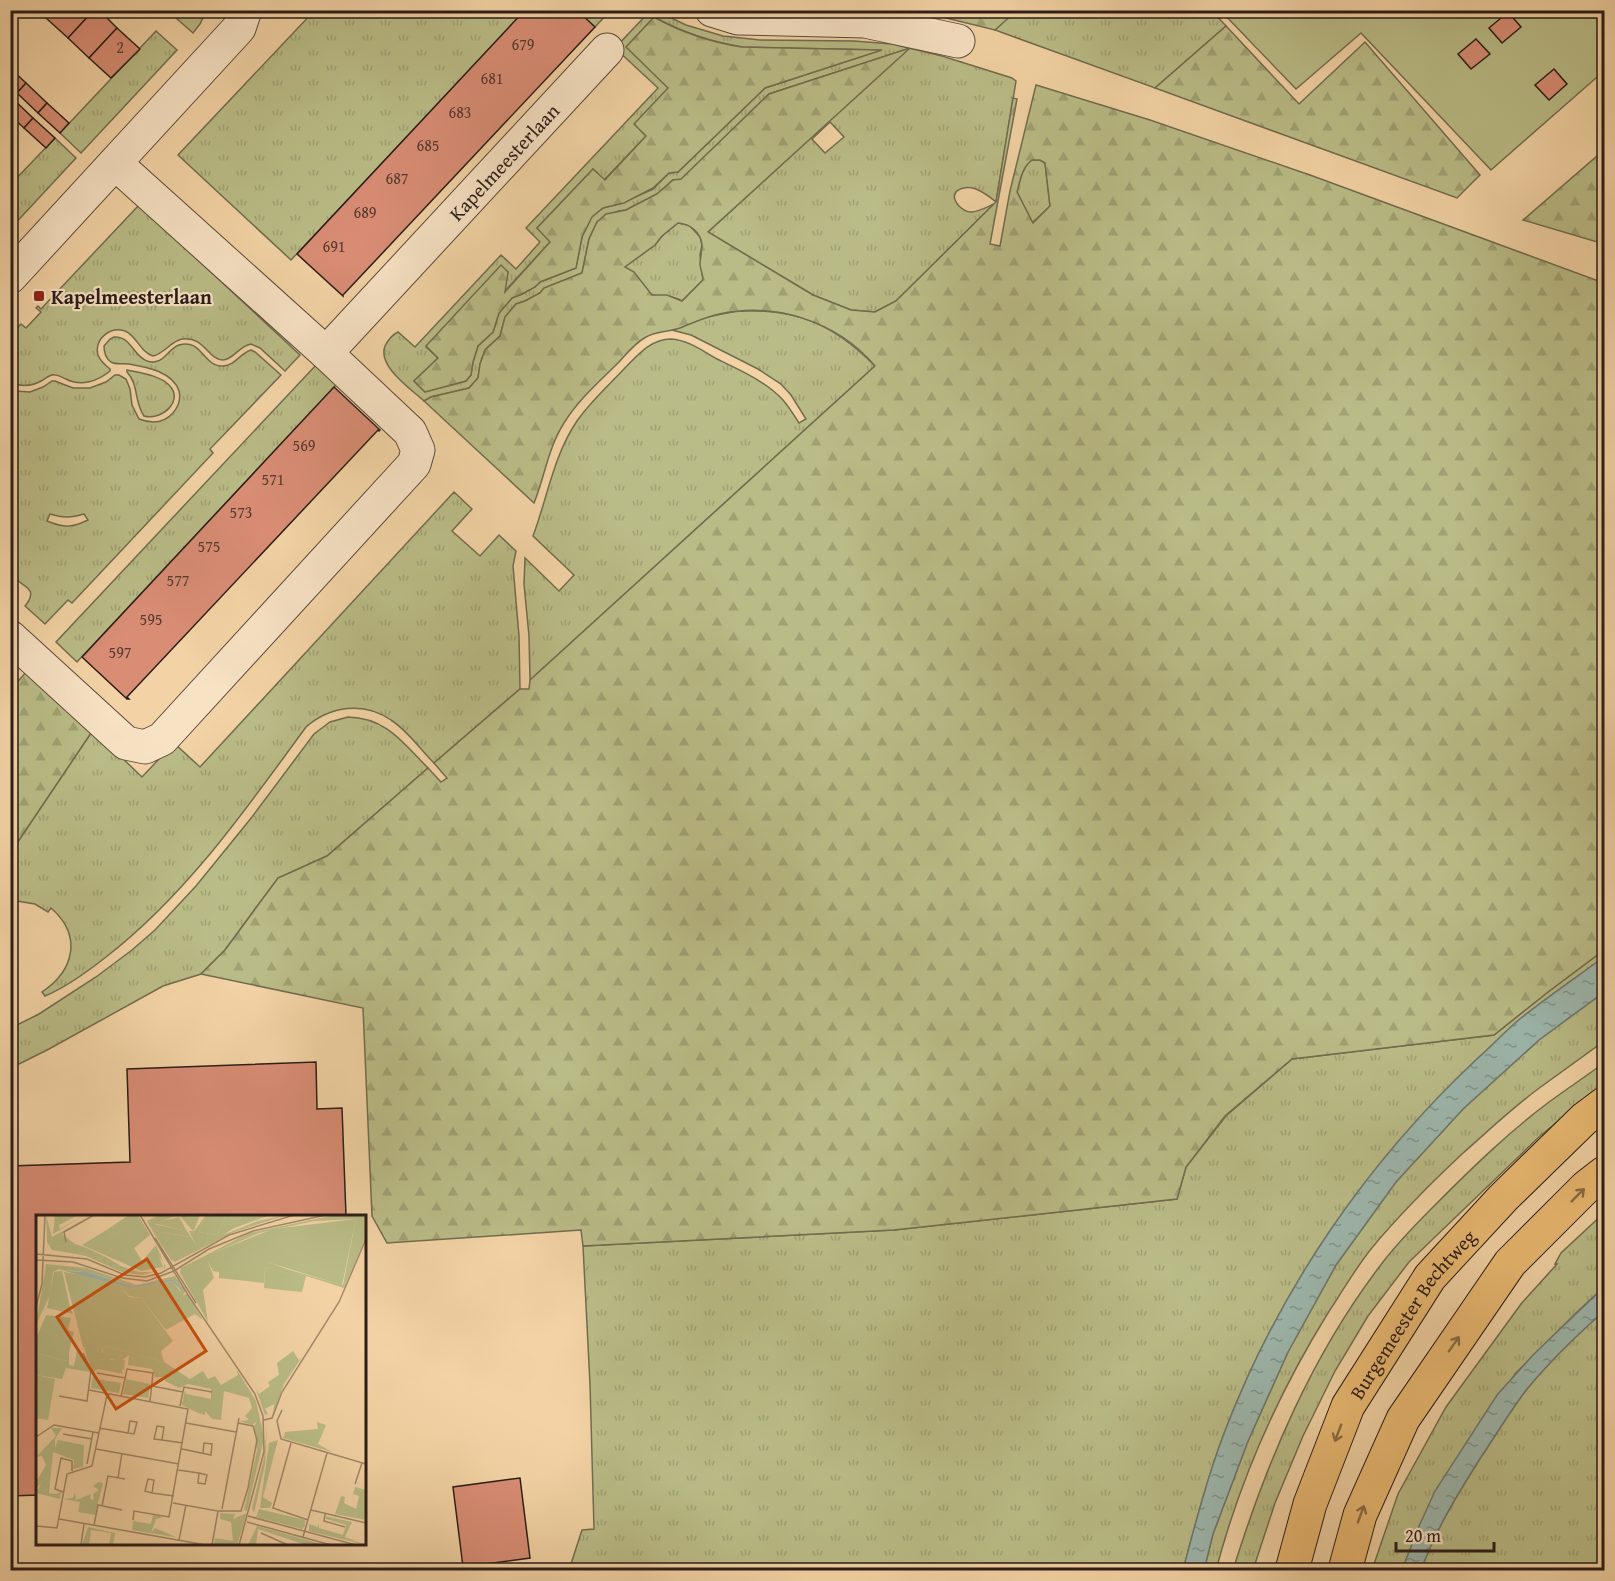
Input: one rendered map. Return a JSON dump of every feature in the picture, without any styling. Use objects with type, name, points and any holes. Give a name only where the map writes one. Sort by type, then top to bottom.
[{"type":"main road","name":"Burgemeester Bechtweg","points":[[1292,1570],[1310,1504],[1348,1406],[1430,1277],[1503,1198],[1584,1119],[1605,1104]]},
{"type":"main road","points":[[1345,1570],[1360,1515],[1403,1419],[1510,1263],[1586,1187],[1605,1173]]},
{"type":"street","points":[[10,278],[239,28],[245,10]]},
{"type":"street","points":[[712,10],[738,18],[865,21],[958,41]]},
{"type":"street","name":"Kapelmeesterlaan","points":[[326,353],[608,50]]},
{"type":"street","points":[[10,637],[126,743],[145,747],[162,739],[414,464],[418,450],[410,432],[116,163]]},
{"type":"green space","points":[[1016,10],[1212,11],[1226,26],[1155,88],[995,30]]},
{"type":"green space","points":[[168,11],[206,11],[193,33]]},
{"type":"green space","points":[[314,11],[525,11],[291,260],[178,155]]},
{"type":"green space","points":[[577,11],[610,11],[595,27]]},
{"type":"green space","points":[[650,11],[657,11],[686,25],[723,36],[760,40],[854,41],[892,44],[942,56],[1012,78],[1016,81],[996,202],[976,189],[958,190],[954,196],[955,201],[966,211],[977,211],[994,204],[896,301],[875,312],[851,310],[813,295],[708,232],[908,49],[769,94],[681,180],[673,180],[657,194],[597,222],[589,239],[582,273],[544,288],[540,293],[516,304],[505,317],[500,336],[485,350],[478,378],[469,388],[431,397],[424,401],[390,369],[384,354],[386,344],[398,332],[415,347],[501,255],[516,269],[540,242],[526,228],[658,88],[615,48]],"holes":[[[654,17],[696,36],[742,47],[880,50],[765,88],[678,172],[669,173],[653,189],[624,202],[603,208],[591,217],[582,237],[576,268],[540,282],[535,287],[512,298],[499,313],[493,332],[478,346],[471,375],[466,381],[425,392],[414,381],[438,358],[426,347],[501,266],[508,272],[503,293],[551,241],[537,228],[593,169],[604,180],[646,136],[635,124],[669,88]],[[830,122],[844,137],[825,153],[812,139]]]},
{"type":"green space","points":[[903,11],[1016,11],[995,30],[938,16]]},
{"type":"green space","points":[[1221,11],[1598,11],[1604,20],[1604,71],[1491,170],[1361,33],[1296,89]]},
{"type":"green space","points":[[654,17],[696,36],[742,47],[882,50],[765,88],[678,172],[669,173],[653,188],[624,203],[603,208],[592,217],[582,237],[576,268],[540,282],[535,287],[512,298],[499,313],[493,332],[478,346],[471,375],[466,381],[425,392],[414,381],[438,358],[426,346],[501,265],[508,272],[505,292],[550,242],[537,228],[593,169],[605,180],[646,136],[634,124],[668,88],[626,47]]},
{"type":"green space","points":[[1226,26],[1299,104],[1365,42],[1480,175],[1457,198],[1155,88]]},
{"type":"green space","points":[[156,31],[177,50],[81,153],[60,133]]},
{"type":"green space","points":[[910,48],[708,232],[813,295],[851,310],[875,312],[896,301],[996,202],[1013,98],[1017,99],[990,244],[1000,246],[1010,191],[1036,85],[1150,120],[1310,175],[1604,283],[1604,950],[1494,1035],[1292,1059],[1225,1116],[1186,1167],[1177,1199],[894,1230],[583,1246],[581,1230],[387,1243],[372,1216],[363,1008],[201,974],[225,950],[278,878],[327,856],[428,768],[441,782],[447,778],[434,763],[520,689],[529,689],[530,680],[875,366],[843,337],[804,319],[783,313],[741,311],[719,314],[676,329],[650,335],[631,348],[570,414],[554,442],[534,503],[424,401],[431,397],[469,388],[478,378],[485,350],[500,336],[505,317],[516,304],[540,293],[544,288],[582,273],[589,239],[597,222],[606,214],[626,210],[657,194],[673,180],[681,179],[769,94]],"holes":[[[1032,160],[1045,163],[1050,206],[1033,223],[1017,192],[1024,170]],[[678,223],[694,229],[700,236],[702,245],[700,265],[703,280],[682,301],[667,295],[652,295],[634,272],[625,267],[655,245]]]},
{"type":"green space","points":[[55,138],[76,158],[11,228],[10,185]]},
{"type":"green space","points":[[1604,150],[1604,244],[1523,220]]},
{"type":"green space","points":[[1032,160],[1045,163],[1050,206],[1032,223],[1017,192],[1024,170]]},
{"type":"green space","points":[[139,205],[300,355],[285,371],[260,348],[251,344],[223,360],[218,359],[196,341],[182,339],[153,356],[145,351],[129,333],[114,330],[104,335],[98,344],[98,355],[110,369],[100,378],[78,383],[54,375],[31,385],[11,383],[10,335],[21,324],[26,328],[41,312],[36,308],[38,306],[41,309]]},
{"type":"green space","points":[[678,223],[689,225],[700,237],[702,245],[700,255],[703,280],[682,301],[653,295],[624,267],[655,245]]},
{"type":"green space","points":[[736,311],[777,312],[812,321],[844,339],[875,366],[530,680],[524,584],[525,558],[559,591],[574,575],[533,536],[552,477],[562,448],[577,421],[593,401],[639,354],[650,345],[663,340],[671,339],[689,344],[768,387],[783,400],[799,423],[806,419],[781,384],[758,369],[691,335],[672,330],[703,318]]},
{"type":"green space","points":[[114,337],[124,340],[138,355],[153,362],[161,359],[175,347],[187,344],[193,345],[211,362],[223,366],[231,364],[251,350],[281,375],[210,449],[213,453],[72,603],[68,600],[45,624],[25,606],[31,594],[14,577],[10,567],[15,545],[10,535],[10,408],[14,391],[30,392],[52,381],[73,388],[90,388],[119,375],[126,379],[132,405],[139,419],[158,422],[166,419],[173,413],[179,400],[176,385],[165,375],[151,369],[111,362],[106,357],[104,348]],"holes":[[[50,514],[67,517],[84,514],[88,520],[68,526],[47,521]]]},
{"type":"green space","points":[[317,364],[337,384],[77,662],[56,642]]},
{"type":"green space","points":[[127,370],[155,377],[169,385],[173,391],[173,403],[164,413],[151,417],[144,416]]},
{"type":"green space","points":[[454,492],[472,509],[452,531],[480,556],[499,535],[516,551],[513,566],[519,636],[520,689],[434,763],[403,729],[381,714],[370,710],[347,708],[315,720],[306,727],[214,849],[163,906],[99,963],[69,984],[45,996],[42,992],[62,973],[68,963],[70,941],[61,918],[51,908],[48,912],[35,904],[11,900],[11,852],[93,730],[142,777],[174,743],[200,767]]},
{"type":"green space","points":[[28,670],[93,730],[11,852],[11,689]]},
{"type":"green space","points":[[348,717],[362,718],[384,727],[402,741],[428,768],[327,856],[278,878],[225,950],[201,974],[163,986],[11,1068],[11,1028],[39,1014],[96,977],[155,930],[196,886],[252,817],[314,734],[330,722]]},
{"type":"green space","points":[[1604,950],[1604,957],[1514,1024],[1437,1099],[1363,1185],[1330,1231],[1299,1278],[1247,1379],[1213,1465],[1183,1570],[569,1570],[582,1530],[594,1529],[583,1246],[894,1230],[1177,1199],[1186,1167],[1226,1116],[1292,1059],[1494,1035]]},
{"type":"green space","points":[[1604,992],[1604,1041],[1528,1097],[1462,1154],[1404,1212],[1360,1264],[1310,1343],[1277,1405],[1249,1470],[1216,1570],[1204,1570],[1213,1534],[1248,1441],[1288,1352],[1336,1265],[1396,1182],[1463,1109],[1539,1040]]},
{"type":"green space","points":[[1604,1063],[1604,1084],[1540,1136],[1409,1262],[1368,1316],[1335,1371],[1303,1436],[1275,1503],[1253,1570],[1233,1570],[1261,1489],[1294,1410],[1334,1334],[1383,1262],[1424,1216],[1506,1138],[1534,1113]]},
{"type":"green space","points":[[1604,1213],[1604,1287],[1515,1374],[1420,1524],[1402,1570],[1372,1570],[1398,1494],[1446,1407],[1521,1304],[1557,1264],[1555,1264],[1561,1253]]},
{"type":"green space","points":[[1604,1311],[1604,1570],[1421,1570],[1433,1540],[1455,1499],[1527,1389],[1554,1358]]},
{"type":"water","points":[[1604,957],[1604,992],[1539,1040],[1463,1109],[1396,1182],[1336,1265],[1288,1352],[1248,1441],[1213,1534],[1204,1570],[1183,1570],[1213,1465],[1247,1379],[1299,1278],[1330,1231],[1399,1141],[1477,1059],[1514,1024]]},
{"type":"water","points":[[1604,1287],[1604,1311],[1554,1358],[1527,1389],[1455,1499],[1433,1540],[1421,1570],[1402,1570],[1435,1491],[1497,1395],[1534,1354]]},
{"type":"building","points":[[38,10],[54,10],[46,18]]},
{"type":"building","points":[[54,10],[94,10],[68,38],[46,18]]},
{"type":"building","points":[[94,10],[99,10],[117,28],[89,58],[68,38]]},
{"type":"building","points":[[525,10],[577,10],[595,27],[343,296],[297,254]]},
{"type":"building","points":[[1508,12],[1521,27],[1502,43],[1489,28]]},
{"type":"building","points":[[117,28],[140,49],[111,78],[89,58]]},
{"type":"building","points":[[1476,39],[1490,54],[1471,69],[1458,54]]},
{"type":"building","points":[[10,68],[26,83],[17,93],[10,87]]},
{"type":"building","points":[[1554,69],[1567,84],[1549,100],[1535,85]]},
{"type":"building","points":[[26,83],[47,103],[38,113],[17,93]]},
{"type":"building","points":[[12,98],[33,118],[24,128],[10,115],[10,99]]},
{"type":"building","points":[[47,103],[69,123],[60,133],[38,113]]},
{"type":"building","points":[[33,118],[55,138],[46,148],[24,128]]},
{"type":"building","points":[[334,387],[380,430],[127,699],[82,657]]},
{"type":"building","points":[[316,1062],[317,1109],[342,1108],[346,1215],[36,1215],[36,1495],[10,1496],[10,1166],[130,1162],[127,1069]]},
{"type":"building","points":[[520,1478],[530,1558],[485,1564],[484,1570],[467,1570],[463,1567],[453,1487]]},
{"type":"place","name":"Kapelmeesterlaan","points":[[39,296]]}]
